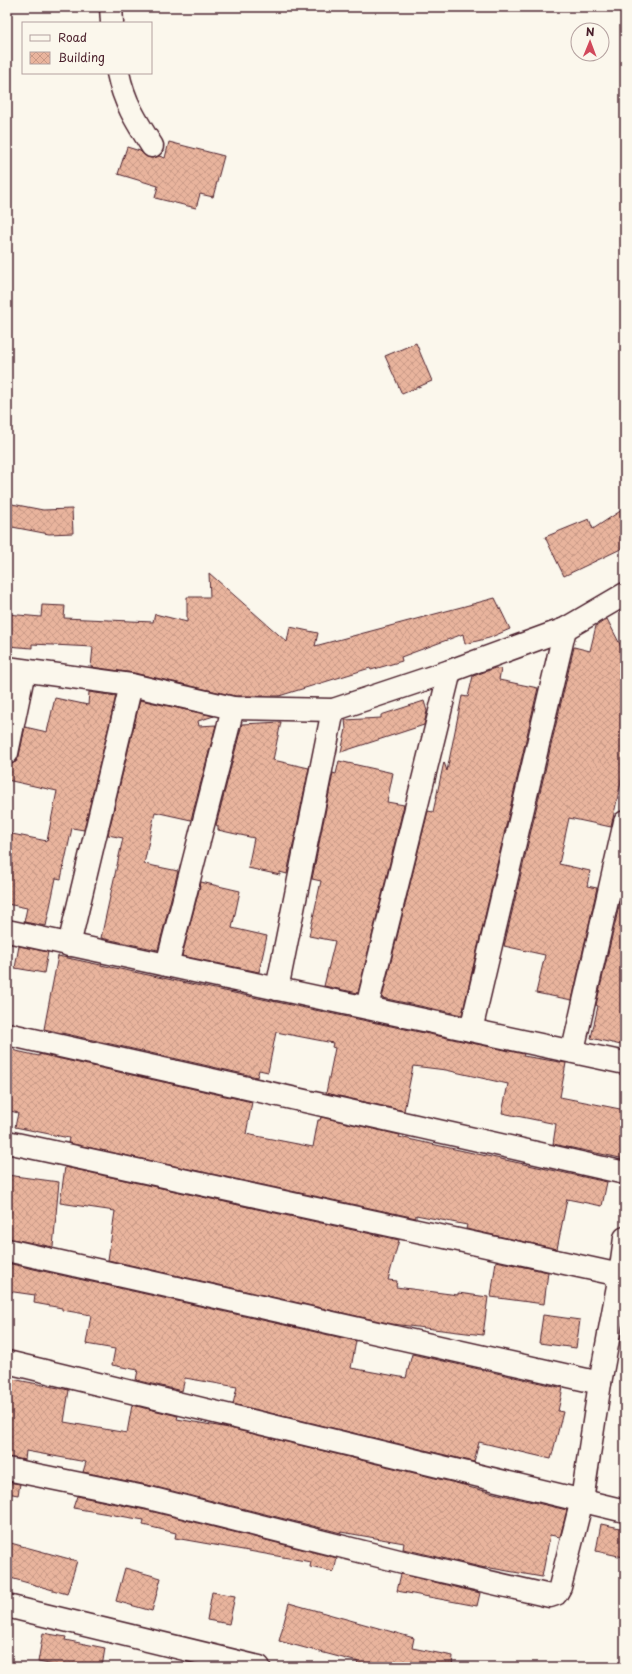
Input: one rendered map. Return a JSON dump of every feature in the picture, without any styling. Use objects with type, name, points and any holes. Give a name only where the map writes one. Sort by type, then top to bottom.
[{"type":"street","points":[[111,7],[112,22]]},
{"type":"street","points":[[118,74],[121,90],[131,114],[152,146]]},
{"type":"street","points":[[7,754],[15,670],[131,685],[233,708],[333,710],[450,671],[565,629],[625,594]]},
{"type":"street","points":[[472,1030],[565,629]]},
{"type":"street","points":[[367,1007],[450,671]]},
{"type":"street","points":[[69,945],[131,685]]},
{"type":"street","points":[[167,965],[233,708]]},
{"type":"street","points":[[277,989],[333,710]]},
{"type":"street","points":[[573,1050],[625,822]]},
{"type":"street","points":[[7,931],[472,1030],[573,1050],[625,1063]]},
{"type":"street","points":[[7,1034],[625,1174]]},
{"type":"street","points":[[7,1142],[620,1275]]},
{"type":"street","points":[[7,1469],[149,1498],[411,1564],[550,1596],[556,1594],[560,1587],[582,1500],[625,1238]]},
{"type":"street","points":[[7,1250],[600,1383]]},
{"type":"street","points":[[7,1362],[625,1511]]},
{"type":"street","points":[[7,1606],[259,1667]]},
{"type":"building","points":[[169,142],[224,156],[213,197],[200,194],[196,208],[155,198],[158,186],[118,174],[127,147],[140,151],[147,157],[153,158],[159,156],[165,158]]},
{"type":"building","points":[[416,343],[432,381],[402,394],[385,356]]},
{"type":"building","points":[[7,503],[43,510],[72,509],[73,533],[49,534],[7,526]]},
{"type":"building","points":[[625,508],[625,547],[564,576],[545,537],[589,519],[593,529]]},
{"type":"building","points":[[209,573],[287,642],[290,627],[318,633],[315,646],[495,598],[510,629],[489,638],[465,644],[463,634],[401,657],[402,661],[371,670],[370,668],[279,696],[235,696],[134,673],[91,667],[93,647],[32,644],[32,648],[7,646],[7,614],[41,617],[42,605],[65,606],[64,618],[153,622],[155,614],[187,622],[187,597],[210,597]]},
{"type":"building","points":[[607,619],[625,654],[625,764],[611,827],[569,818],[559,864],[590,871],[587,886],[597,888],[572,1000],[536,993],[545,955],[504,946],[574,647],[590,651],[596,626]]},
{"type":"building","points":[[495,668],[501,669],[499,680],[538,688],[462,1015],[382,998],[428,811],[433,812],[444,762],[447,771],[462,696],[468,697],[473,676]]},
{"type":"building","points":[[89,692],[116,696],[84,830],[72,828],[61,879],[56,878],[46,926],[24,922],[27,908],[7,904],[7,833],[47,841],[57,791],[7,780],[7,765],[16,762],[19,756],[25,727],[47,732],[55,698],[88,705]]},
{"type":"building","points":[[140,700],[214,716],[198,721],[199,726],[216,725],[191,820],[155,812],[144,864],[178,871],[158,950],[101,938],[123,838],[108,835]]},
{"type":"building","points":[[424,701],[427,711],[424,725],[341,752],[346,729],[345,720],[381,718],[381,715]]},
{"type":"building","points":[[281,722],[273,760],[309,768],[287,874],[280,872],[280,875],[248,868],[254,838],[218,830],[218,826],[216,825],[242,724]]},
{"type":"building","points":[[339,761],[393,773],[387,802],[404,805],[358,993],[324,986],[335,941],[309,936],[321,881],[312,879],[333,773],[336,774]]},
{"type":"building","points":[[201,882],[240,891],[232,928],[267,936],[259,972],[182,956]]},
{"type":"building","points":[[622,893],[625,894],[625,1046],[591,1038],[598,1006],[596,1005]]},
{"type":"building","points":[[19,946],[48,952],[44,973],[15,968]]},
{"type":"building","points":[[58,956],[524,1054],[523,1056],[566,1063],[560,1097],[625,1110],[625,1159],[553,1144],[556,1124],[502,1113],[508,1084],[446,1070],[413,1066],[404,1111],[326,1093],[335,1048],[332,1047],[333,1043],[276,1032],[268,1072],[259,1070],[257,1077],[44,1029]]},
{"type":"building","points":[[7,1049],[39,1056],[39,1054],[252,1102],[246,1134],[313,1147],[318,1120],[320,1120],[321,1117],[400,1135],[399,1137],[607,1182],[602,1206],[567,1199],[557,1249],[466,1229],[467,1225],[416,1215],[416,1218],[68,1143],[69,1138],[15,1127],[18,1113],[7,1110]]},
{"type":"building","points":[[65,1167],[399,1240],[388,1280],[397,1281],[396,1287],[458,1295],[458,1293],[488,1297],[483,1335],[392,1324],[108,1260],[115,1211],[60,1203]]},
{"type":"building","points":[[7,1175],[59,1182],[53,1247],[7,1238]]},
{"type":"building","points":[[496,1261],[548,1272],[544,1304],[491,1297]]},
{"type":"building","points":[[7,1263],[356,1341],[351,1368],[406,1378],[412,1354],[563,1388],[558,1411],[563,1412],[551,1459],[479,1442],[474,1462],[233,1404],[237,1387],[185,1378],[182,1391],[136,1380],[138,1370],[112,1365],[115,1349],[86,1344],[91,1315],[34,1303],[35,1295],[7,1291]]},
{"type":"building","points":[[543,1315],[580,1320],[576,1348],[539,1343]]},
{"type":"building","points":[[7,1378],[69,1390],[64,1422],[127,1433],[132,1405],[178,1416],[177,1419],[229,1428],[567,1510],[560,1537],[550,1535],[542,1577],[485,1568],[403,1549],[404,1543],[341,1533],[152,1486],[83,1472],[86,1462],[26,1451],[25,1460],[7,1457]]},
{"type":"building","points":[[7,1482],[20,1484],[18,1495],[7,1493]]},
{"type":"building","points":[[77,1496],[146,1510],[337,1558],[334,1572],[310,1567],[311,1562],[175,1538],[176,1533],[143,1525],[144,1520],[73,1508]]},
{"type":"building","points":[[601,1524],[625,1529],[623,1557],[596,1551]]},
{"type":"building","points":[[7,1542],[77,1561],[67,1594],[7,1577]]},
{"type":"building","points":[[125,1568],[161,1578],[152,1611],[116,1601]]},
{"type":"building","points":[[401,1574],[480,1593],[477,1606],[397,1591]]},
{"type":"building","points":[[212,1592],[235,1596],[229,1624],[207,1620]]},
{"type":"building","points":[[289,1603],[414,1638],[412,1648],[453,1656],[452,1667],[357,1667],[358,1662],[279,1641]]},
{"type":"building","points":[[43,1633],[66,1637],[65,1640],[105,1648],[102,1667],[66,1667],[38,1662]]}]
